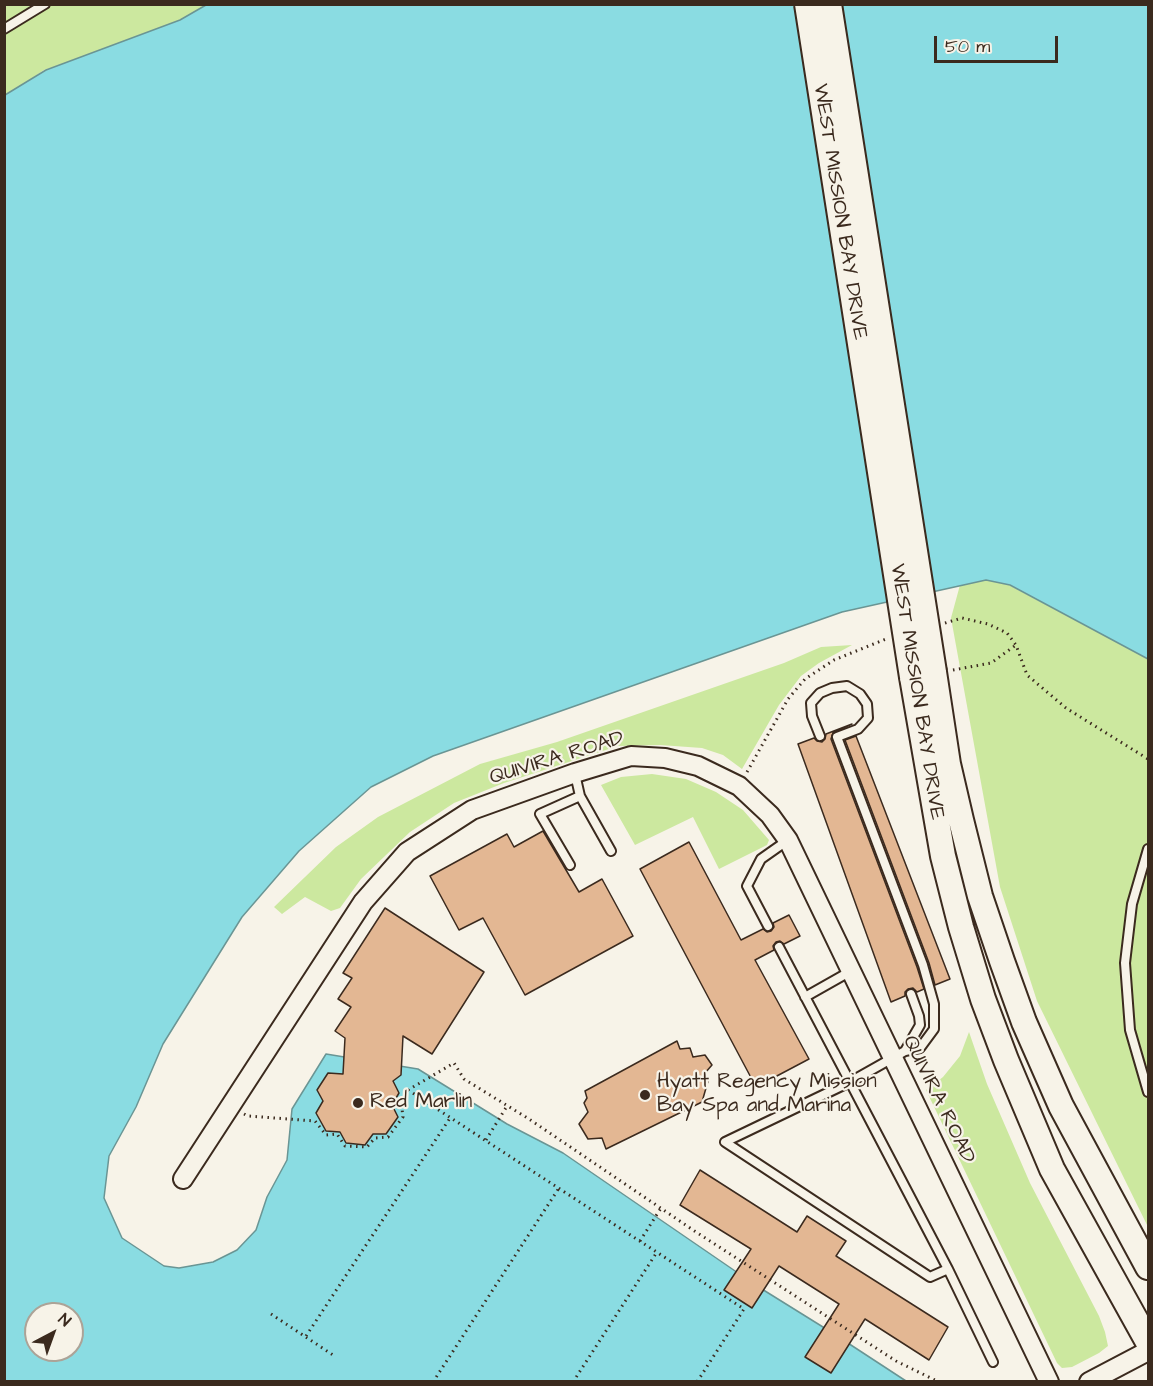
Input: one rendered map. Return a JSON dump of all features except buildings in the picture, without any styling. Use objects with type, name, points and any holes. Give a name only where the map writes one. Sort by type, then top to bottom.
[{"type":"main road","name":"WEST MISSION BAY DRIVE","points":[[807,4],[948,764],[980,896],[1024,1022],[1061,1106],[1149,1267]]},
{"type":"main road","name":"WEST MISSION BAY DRIVE","points":[[829,4],[932,674],[943,856],[983,999],[1052,1169],[1149,1342]]},
{"type":"street","name":"QUIVIRA ROAD","points":[[183,1179],[363,902],[407,852],[472,810],[575,773],[631,756],[665,758],[698,766],[739,786],[770,815],[788,840],[851,971],[899,1054],[1049,1382]]},
{"type":"street","points":[[1089,1382],[1149,1351]]},
{"type":"lane","points":[[4,29],[45,4]]},
{"type":"lane","points":[[820,736],[813,716],[812,703],[820,693],[832,688],[847,686],[860,693],[867,704],[868,718],[858,729],[837,737],[923,965],[934,1004],[934,1029],[920,1048],[899,1054],[850,1082],[725,1142],[930,1277],[948,1269]]},
{"type":"lane","points":[[575,773],[580,796],[611,851]]},
{"type":"lane","points":[[570,865],[540,814],[580,796]]},
{"type":"lane","points":[[768,926],[747,886],[761,859],[788,840]]},
{"type":"lane","points":[[1149,849],[1132,904],[1125,963],[1130,1030],[1149,1092]]},
{"type":"lane","points":[[779,947],[948,1269],[993,1362]]},
{"type":"lane","points":[[805,997],[851,971]]},
{"type":"lane","points":[[899,1054],[920,1025],[911,994]]},
{"type":"path","points":[[932,674],[991,663],[1016,645]]},
{"type":"path","points":[[231,1106],[248,1116],[315,1121],[326,1135],[337,1134],[345,1146],[367,1148],[375,1138],[388,1137],[403,1117],[401,1101],[408,1090],[454,1063],[464,1079],[896,1361],[939,1382]]},
{"type":"path","points":[[408,1090],[744,1309],[697,1382]]},
{"type":"path","points":[[486,1140],[507,1106]]},
{"type":"path","points":[[306,1336],[450,1117]]},
{"type":"path","points":[[433,1382],[559,1188]]},
{"type":"path","points":[[640,1241],[661,1208]]},
{"type":"path","points":[[573,1382],[657,1252]]},
{"type":"path","points":[[272,1314],[336,1357]]},
{"type":"green space","points":[[5,5],[246,5],[44,70],[5,97]]},
{"type":"green space","points":[[986,580],[1009,585],[1148,659],[1148,1227],[1037,1001],[1000,887],[951,618],[960,585]]},
{"type":"green space","points":[[852,645],[801,676],[779,705],[742,769],[723,755],[702,748],[660,745],[618,746],[504,783],[454,803],[410,832],[361,879],[340,908],[331,911],[305,897],[282,914],[274,907],[336,847],[378,817],[480,764],[557,742],[784,663],[821,647]]},
{"type":"green space","points":[[652,774],[686,779],[716,792],[743,810],[769,840],[767,845],[719,869],[693,817],[635,845],[601,785],[621,777]]},
{"type":"green space","points":[[969,1032],[987,1084],[1030,1183],[1099,1316],[1105,1332],[1108,1346],[1072,1367],[1062,1368],[1057,1363],[926,1090],[943,1077],[960,1056]]},
{"type":"water","points":[[206,5],[1148,5],[1148,659],[1010,585],[986,580],[842,612],[433,756],[371,787],[299,851],[242,917],[163,1044],[136,1107],[109,1156],[104,1198],[122,1238],[164,1266],[179,1268],[213,1262],[237,1250],[256,1230],[267,1197],[287,1160],[292,1109],[326,1054],[418,1069],[507,1124],[563,1153],[757,1286],[906,1381],[5,1382],[5,95],[46,70],[180,20]]},
{"type":"place","name":"Hyatt Regency Mission Bay Spa and Marina","points":[[645,1095]]},
{"type":"place","name":"Red Marlin","points":[[358,1103]]}]
